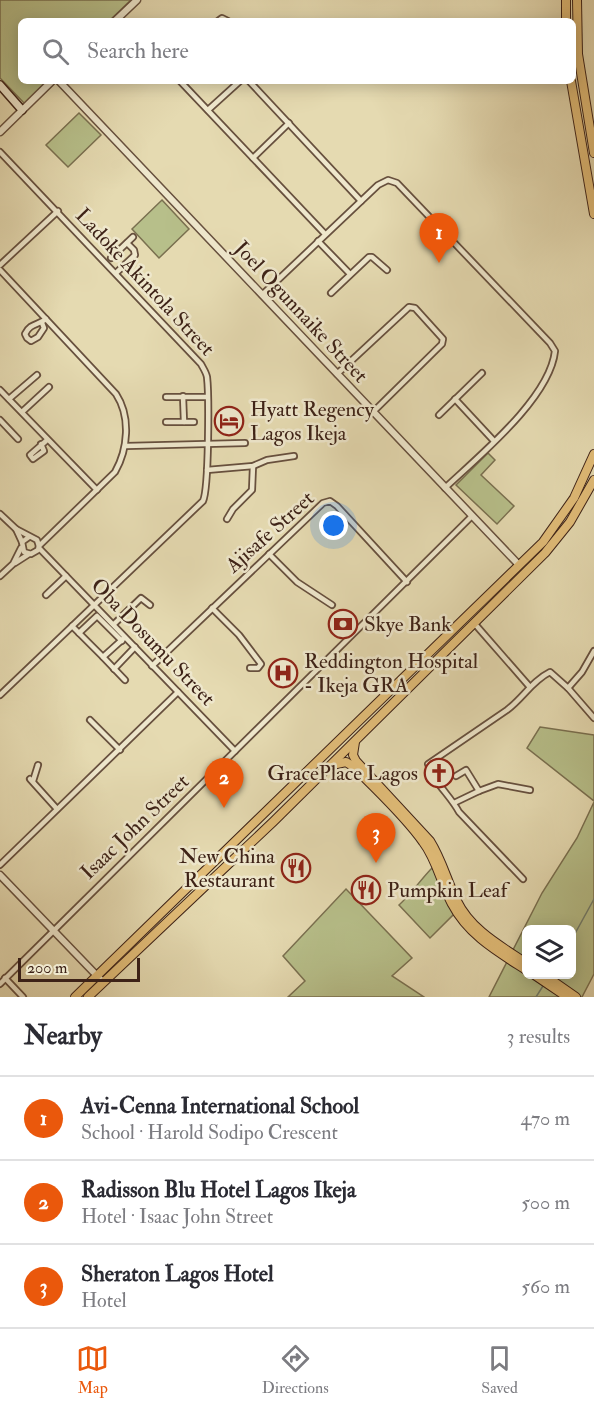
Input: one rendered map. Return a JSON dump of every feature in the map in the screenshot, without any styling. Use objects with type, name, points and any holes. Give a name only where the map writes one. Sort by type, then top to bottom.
[{"type":"main road","points":[[566,0],[566,18]]},
{"type":"main road","points":[[577,0],[578,54],[594,153]]},
{"type":"main road","points":[[572,84],[594,214]]},
{"type":"main road","points":[[0,85],[22,110]]},
{"type":"main road","points":[[88,997],[100,979],[266,813],[543,542],[582,483],[594,454]]},
{"type":"main road","points":[[75,997],[100,979],[260,834],[556,542],[594,480]]},
{"type":"main road","points":[[357,738],[352,748],[356,761],[430,841],[461,908],[490,943],[522,961]]},
{"type":"main road","points":[[328,766],[339,762],[352,765],[416,833],[432,856],[452,904],[470,930],[522,967]]},
{"type":"main road","points":[[266,813],[265,822],[273,821]]},
{"type":"main road","points":[[252,827],[260,828],[260,834]]},
{"type":"main road","points":[[539,979],[567,997]]},
{"type":"main road","points":[[549,979],[576,997]]},
{"type":"street","points":[[122,18],[136,0]]},
{"type":"street","points":[[0,132],[49,84]]},
{"type":"street","name":"Joel Ogunnaike Street","points":[[62,84],[519,565]]},
{"type":"street","points":[[183,84],[325,234]]},
{"type":"street","points":[[208,110],[237,84]]},
{"type":"street","points":[[252,84],[361,201]]},
{"type":"street","points":[[253,158],[289,123]]},
{"type":"street","name":"Ladoke Akintola Street","points":[[0,152],[197,358],[207,376],[207,470],[203,501],[0,695]]},
{"type":"street","points":[[262,295],[378,185],[388,180],[397,183],[550,343],[555,351],[554,363],[537,393],[494,441],[445,488]]},
{"type":"street","points":[[0,576],[13,564],[39,547],[115,472],[126,446],[125,423],[120,400],[44,321],[0,267],[58,212]]},
{"type":"street","points":[[111,258],[132,237]]},
{"type":"street","points":[[318,241],[350,274]]},
{"type":"street","points":[[116,273],[132,259],[124,245]]},
{"type":"street","points":[[331,293],[372,257],[387,270]]},
{"type":"street","points":[[337,374],[409,307],[415,308],[440,333],[443,339],[442,344],[373,412]]},
{"type":"street","points":[[439,415],[482,373]]},
{"type":"street","points":[[9,399],[38,375]]},
{"type":"street","points":[[22,412],[49,387]]},
{"type":"street","points":[[0,390],[97,490]]},
{"type":"street","points":[[183,396],[183,422]]},
{"type":"street","points":[[166,397],[207,397]]},
{"type":"street","points":[[455,399],[494,441]]},
{"type":"street","points":[[0,420],[18,439]]},
{"type":"street","points":[[166,422],[194,422]]},
{"type":"street","points":[[126,446],[245,443]]},
{"type":"street","points":[[207,470],[253,466],[267,460],[294,456]]},
{"type":"street","points":[[227,519],[233,509],[252,490],[253,466]]},
{"type":"street","name":"Ajisafe Street","points":[[152,666],[323,503],[330,501],[337,506],[407,582]]},
{"type":"street","points":[[0,513],[16,529],[35,538],[39,547]]},
{"type":"street","name":"Isaac John Street","points":[[0,984],[472,516]]},
{"type":"street","points":[[16,529],[24,552],[48,556]]},
{"type":"street","points":[[13,564],[22,544],[29,537]]},
{"type":"street","name":"Oba Dosumu Street","points":[[39,547],[235,751]]},
{"type":"street","points":[[269,554],[297,582],[332,605]]},
{"type":"street","points":[[46,595],[66,576]]},
{"type":"street","points":[[114,624],[141,598],[150,605]]},
{"type":"street","points":[[212,608],[239,635],[261,664],[258,668],[250,668]]},
{"type":"street","points":[[79,633],[97,616],[122,640],[104,657]]},
{"type":"street","points":[[474,622],[530,686]]},
{"type":"street","points":[[72,626],[125,680]]},
{"type":"street","points":[[114,669],[135,647]]},
{"type":"street","points":[[114,648],[124,658]]},
{"type":"street","points":[[568,688],[582,672],[594,651]]},
{"type":"street","points":[[523,879],[459,812],[441,789],[428,767],[429,762],[507,710],[530,686],[550,672],[568,688],[594,718]]},
{"type":"street","points":[[0,865],[178,692]]},
{"type":"street","points":[[90,720],[120,750]]},
{"type":"street","points":[[38,765],[32,780],[57,809]]},
{"type":"street","points":[[456,776],[466,770],[479,790]]},
{"type":"street","points":[[454,803],[479,790],[504,783],[530,790]]},
{"type":"street","points":[[0,875],[100,979]]},
{"type":"street","points":[[5,978],[23,997]]},
{"type":"green space","points":[[0,0],[131,0],[112,18],[18,18],[18,84],[44,84],[25,104],[0,78]]},
{"type":"green space","points":[[79,113],[101,135],[68,167],[46,145]]},
{"type":"green space","points":[[162,200],[189,229],[159,258],[132,229]]},
{"type":"green space","points":[[488,453],[495,460],[481,475],[514,506],[497,524],[456,485]]},
{"type":"green space","points":[[540,727],[594,735],[594,801],[527,748]]},
{"type":"green space","points":[[594,802],[594,974],[582,997],[489,997],[522,932],[522,979],[576,979],[576,925],[526,925],[542,893],[577,838]]},
{"type":"green space","points":[[433,867],[454,914],[430,938],[399,905]]},
{"type":"green space","points":[[346,889],[412,958],[392,976],[424,997],[288,997],[305,981],[283,956]]},
{"type":"waterway","points":[[576,932],[594,899]]},
{"type":"waterway","points":[[536,997],[543,986]]},
{"type":"place","name":"Avi-Cenna International School","points":[[439,263]]},
{"type":"place","name":"Hyatt Regency Lagos Ikeja","points":[[229,421]]},
{"type":"place","name":"Skye Bank","points":[[343,624]]},
{"type":"place","name":"Reddington Hospital - Ikeja GRA","points":[[283,673]]},
{"type":"place","name":"GracePlace Lagos","points":[[439,773]]},
{"type":"place","name":"Radisson Blu Hotel Lagos Ikeja","points":[[224,808]]},
{"type":"place","name":"Sheraton Lagos Hotel","points":[[376,863]]},
{"type":"place","name":"New China Restaurant","points":[[296,868]]},
{"type":"place","name":"Pumpkin Leaf","points":[[366,890]]}]
